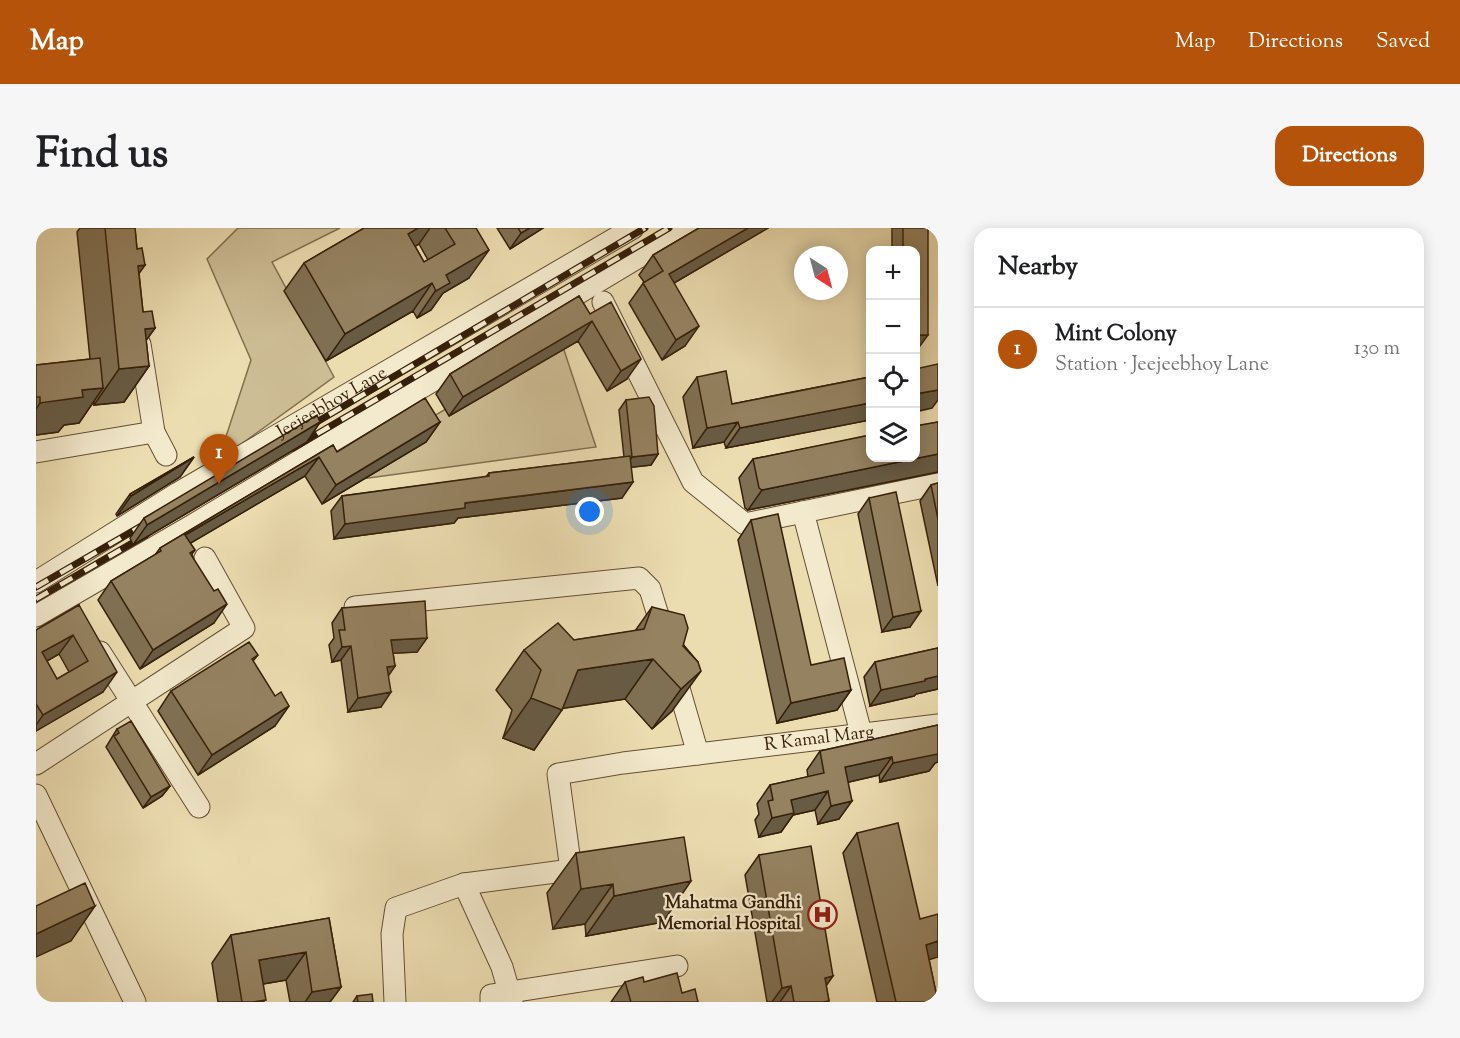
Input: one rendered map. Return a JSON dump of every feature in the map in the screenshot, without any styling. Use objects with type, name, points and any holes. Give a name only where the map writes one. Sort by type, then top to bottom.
[{"type":"street","name":"Jeejeebhoy Lane","points":[[39,580],[178,493],[633,228]]},
{"type":"street","points":[[36,616],[687,228]]},
{"type":"street","points":[[603,302],[693,482],[745,524],[938,484]]},
{"type":"street","points":[[138,330],[154,432],[166,455]]},
{"type":"street","points":[[393,368],[409,395]]},
{"type":"street","points":[[36,452],[154,432]]},
{"type":"street","points":[[803,512],[861,733]]},
{"type":"street","points":[[36,764],[244,628],[205,558]]},
{"type":"street","points":[[355,607],[639,578],[650,590],[698,754]]},
{"type":"street","points":[[39,580],[78,617]]},
{"type":"street","points":[[90,636],[199,807]]},
{"type":"street","name":"R Kamal Marg","points":[[464,884],[571,870],[558,774],[623,763],[938,725]]},
{"type":"street","points":[[36,795],[74,897],[135,1002]]},
{"type":"street","points":[[394,1002],[392,934],[396,908],[464,884],[502,967],[504,998],[677,966]]},
{"type":"shaded area","points":[[238,228],[340,228],[272,262],[334,377],[218,461],[251,360],[207,259]]},
{"type":"shaded area","points":[[561,341],[596,447],[317,485]]},
{"type":"building","points":[[105,228],[135,228],[137,249],[142,248],[145,265],[138,266],[143,312],[152,311],[155,328],[145,329],[149,366],[119,369]]},
{"type":"building","points":[[364,228],[418,228],[408,234],[424,262],[455,244],[445,228],[476,228],[489,250],[446,275],[450,283],[436,291],[432,283],[345,334],[304,263]]},
{"type":"building","points":[[518,228],[530,228],[521,233]]},
{"type":"building","points":[[699,228],[748,228],[669,274],[699,326],[676,340],[643,283],[663,271],[653,255]]},
{"type":"building","points":[[903,228],[928,228],[928,335],[920,335],[920,246],[903,246]]},
{"type":"building","points":[[579,296],[590,314],[611,302],[641,359],[621,371],[592,321],[463,397],[450,374]]},
{"type":"building","points":[[100,358],[103,388],[82,390],[83,397],[40,403],[40,397],[36,397],[36,365]]},
{"type":"building","points":[[938,364],[938,390],[920,393],[920,368]]},
{"type":"building","points":[[726,371],[732,404],[866,378],[866,404],[740,428],[738,422],[707,428],[697,377]]},
{"type":"building","points":[[649,397],[654,406],[658,454],[632,457],[626,400]]},
{"type":"building","points":[[425,398],[440,422],[336,485],[319,457],[185,535],[195,550],[190,553],[214,591],[218,589],[227,604],[153,650],[111,581],[161,551],[160,548],[333,445],[337,452]]},
{"type":"building","points":[[317,415],[320,422],[147,525],[144,518]]},
{"type":"building","points":[[938,422],[938,454],[920,458],[920,425]]},
{"type":"building","points":[[866,436],[866,462],[899,462],[762,490],[759,488],[753,459]]},
{"type":"building","points":[[630,456],[633,482],[465,503],[465,508],[345,524],[342,496],[489,476],[489,473]]},
{"type":"building","points":[[194,457],[131,496],[130,494]]},
{"type":"building","points":[[938,483],[938,519],[931,485]]},
{"type":"building","points":[[896,492],[921,611],[893,617],[869,498]]},
{"type":"building","points":[[778,514],[811,665],[844,658],[851,690],[791,703],[751,520]]},
{"type":"building","points":[[425,601],[427,638],[391,640],[395,666],[387,667],[391,692],[358,698],[351,646],[342,647],[339,630],[345,630],[342,608]]},
{"type":"building","points":[[79,605],[117,672],[43,715],[36,704],[36,630]],"holes":[[[73,635],[88,661],[57,679],[42,652]]]},
{"type":"building","points":[[652,607],[684,615],[688,628],[683,646],[698,662],[701,671],[681,689],[653,659],[578,670],[562,710],[531,698],[541,670],[524,650],[558,623],[574,640],[644,629]]},
{"type":"building","points":[[249,642],[258,655],[252,659],[275,696],[281,692],[289,706],[212,755],[171,691]]},
{"type":"building","points":[[938,648],[938,676],[881,690],[875,662]]},
{"type":"building","points":[[131,721],[170,786],[151,797],[114,736],[119,733],[117,729]]},
{"type":"building","points":[[938,725],[938,754],[893,763],[892,757],[845,767],[852,801],[831,806],[828,791],[791,800],[794,813],[772,818],[768,801],[773,800],[770,785],[824,773],[820,751]]},
{"type":"building","points":[[898,823],[920,919],[938,914],[938,941],[926,945],[938,1002],[896,1002],[857,833]]},
{"type":"building","points":[[684,837],[691,881],[614,896],[613,884],[581,889],[576,853]]},
{"type":"building","points":[[811,846],[833,976],[825,978],[829,1001],[794,1002],[791,986],[782,988],[759,855]]},
{"type":"building","points":[[85,883],[95,906],[36,934],[36,906]]},
{"type":"building","points":[[329,918],[341,987],[312,992],[306,952],[259,960],[266,1000],[242,1002],[231,935]]},
{"type":"building","points":[[677,973],[682,993],[695,989],[698,1002],[631,1002],[625,982],[643,977],[644,982]]},
{"type":"building","points":[[372,994],[373,1002],[358,1002],[357,996]]},
{"type":"railway","points":[[305,429],[645,228]]},
{"type":"railway","points":[[293,448],[669,228]]},
{"type":"railway","points":[[36,587],[150,521]]},
{"type":"railway","points":[[36,599],[146,535]]},
{"type":"place","name":"Mint Colony","points":[[219,484]]},
{"type":"place","name":"Mahatma Gandhi Memorial Hospital","points":[[822,914]]}]
